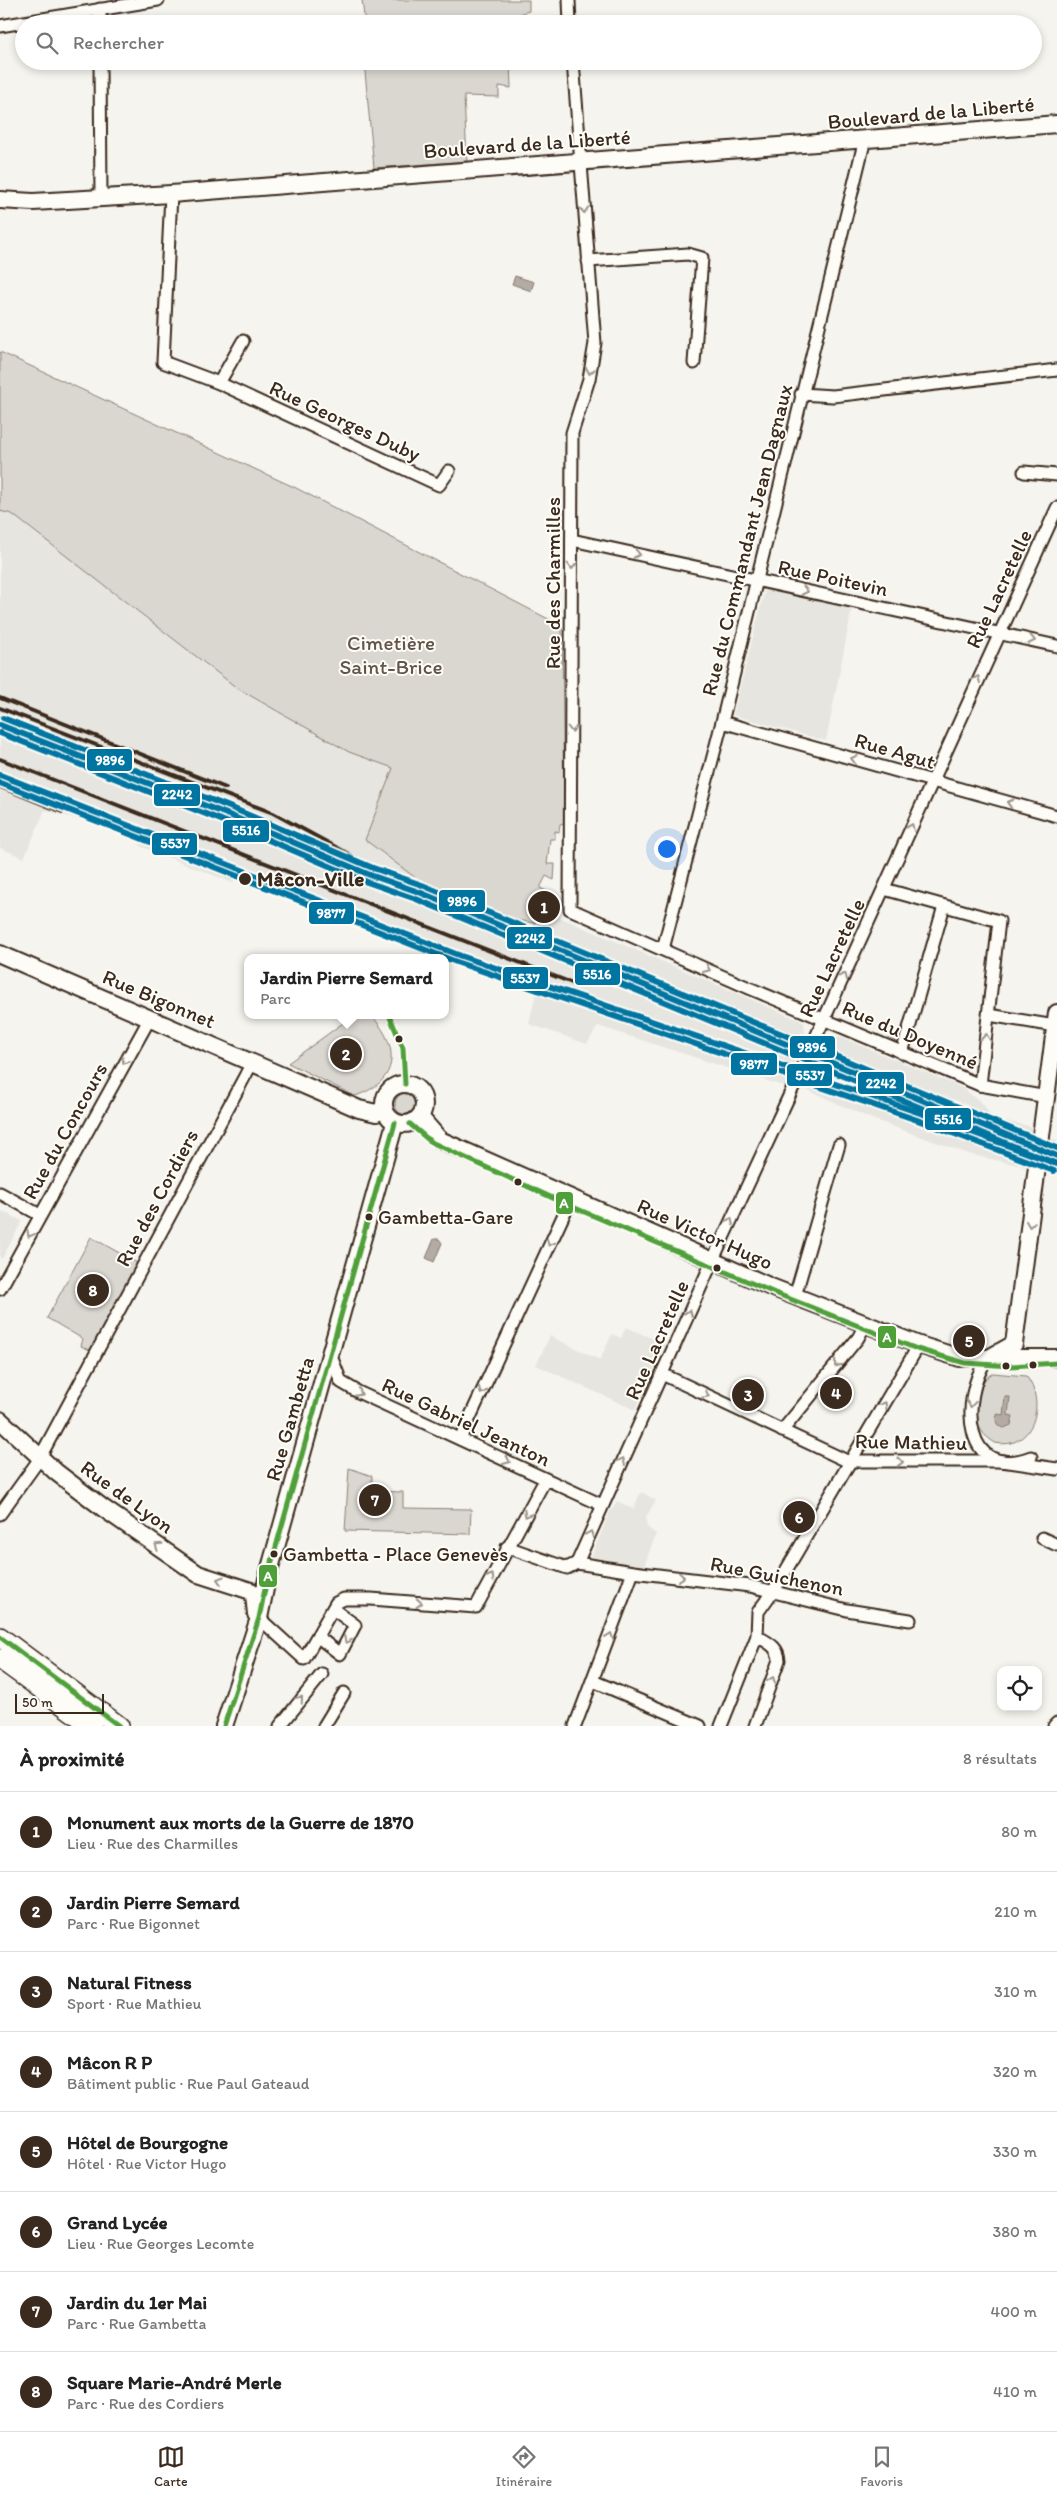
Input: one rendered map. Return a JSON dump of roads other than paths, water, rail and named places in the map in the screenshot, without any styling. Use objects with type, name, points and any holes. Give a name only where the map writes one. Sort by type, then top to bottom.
[{"type":"main road","points":[[2,1642],[92,1726]]},
{"type":"main road","points":[[2,1642],[118,1726]]},
{"type":"street","points":[[65,15],[158,0]]},
{"type":"street","points":[[568,0],[569,15]]},
{"type":"street","points":[[100,9],[100,15]]},
{"type":"street","points":[[0,26],[15,23]]},
{"type":"street","points":[[100,70],[101,197]]},
{"type":"street","name":"Rue des Charmilles","points":[[570,909],[572,433],[588,379],[594,343],[574,70]]},
{"type":"street","name":"Boulevard de la Liberté","points":[[0,200],[33,202],[171,194],[1057,124]]},
{"type":"street","name":"Rue du Commandant Jean Dagnaux","points":[[663,949],[722,722],[865,139]]},
{"type":"street","name":"Rue Georges Duby","points":[[171,194],[163,362],[219,383],[439,485],[449,471]]},
{"type":"street","points":[[588,261],[688,254],[702,258],[694,364]]},
{"type":"street","points":[[219,383],[243,341]]},
{"type":"street","points":[[801,394],[833,396],[1057,370]]},
{"type":"street","points":[[1024,472],[1057,475]]},
{"type":"street","name":"Rue Lacretelle","points":[[577,1563],[712,1261],[884,889],[998,633],[1057,508]]},
{"type":"street","name":"Rue Poitevin","points":[[572,540],[1057,646]]},
{"type":"street","name":"Rue Agut","points":[[722,722],[1057,816]]},
{"type":"street","points":[[884,889],[1000,921],[980,1085]]},
{"type":"street","points":[[902,1053],[944,906]]},
{"type":"street","name":"Rue du Doyenné","points":[[570,909],[824,1020],[980,1085],[1047,1097]]},
{"type":"street","name":"Rue Bigonnet","points":[[0,954],[360,1109],[376,1113],[384,1109]]},
{"type":"street","points":[[989,1015],[1056,1020],[1014,1344],[987,1359],[974,1382],[969,1420],[977,1443],[1002,1462],[1019,1461],[1031,1457]]},
{"type":"street","name":"Rue du Concours","points":[[0,1289],[150,1018]]},
{"type":"street","name":"Rue des Cordiers","points":[[0,1514],[40,1457],[252,1063]]},
{"type":"street","points":[[405,1084],[419,1090],[425,1103],[420,1117],[410,1124],[395,1122],[390,1119],[384,1109],[387,1093],[395,1086],[405,1084]]},
{"type":"street","name":"Rue Victor Hugo","points":[[420,1117],[440,1140],[712,1261],[865,1325],[960,1358],[1057,1358]]},
{"type":"street","name":"Rue Gambetta","points":[[224,1726],[257,1621],[267,1579],[395,1122]]},
{"type":"street","points":[[795,1296],[839,1146]]},
{"type":"street","points":[[0,1193],[40,1215]]},
{"type":"street","points":[[460,1439],[571,1199]]},
{"type":"street","points":[[782,1431],[858,1338],[865,1325]]},
{"type":"street","points":[[721,1726],[757,1636],[758,1612],[851,1462],[919,1345]]},
{"type":"street","name":"Rue Gabriel Jeanton","points":[[330,1356],[342,1382],[350,1387],[545,1480],[602,1505]]},
{"type":"street","name":"Rue Mathieu","points":[[662,1374],[851,1462],[1002,1462],[1057,1469]]},
{"type":"street","name":"Rue de Lyon","points":[[0,1420],[40,1457],[103,1508],[198,1574],[243,1587]]},
{"type":"street","points":[[243,1587],[254,1595],[257,1621],[304,1659],[336,1603],[344,1599],[371,1599],[476,1608],[545,1480]]},
{"type":"street","points":[[1042,1538],[1057,1545]]},
{"type":"street","name":"Rue Guichenon","points":[[508,1547],[567,1568],[577,1563],[632,1572],[750,1586],[847,1610],[910,1620]]},
{"type":"street","points":[[575,1726],[632,1572]]},
{"type":"street","points":[[243,1587],[259,1584],[267,1579]]},
{"type":"street","points":[[318,1637],[340,1654],[355,1625],[333,1609]]},
{"type":"street","points":[[755,1726],[779,1660],[779,1653],[774,1646],[757,1636]]},
{"type":"street","points":[[280,1726],[322,1674]]},
{"type":"street","points":[[593,1681],[683,1723],[700,1726]]},
{"type":"street","points":[[324,1726],[344,1693]]},
{"type":"street","points":[[1054,1726],[1057,1723]]},
{"type":"railway","points":[[0,698],[226,788]]},
{"type":"railway","points":[[0,708],[273,813],[419,892]]},
{"type":"railway","points":[[0,759],[577,985]]},
{"type":"railway","points":[[0,787],[62,812]]},
{"type":"place","name":"Mâcon-Ville","points":[[245,879]]},
{"type":"place","name":"Monument aux morts de la Guerre de 1870","points":[[544,907]]},
{"type":"place","name":"Jardin Pierre Semard","points":[[346,1054]]},
{"type":"place","name":"Gambetta-Gare","points":[[369,1217]]},
{"type":"place","name":"Square Marie-André Merle","points":[[93,1290]]},
{"type":"place","name":"Hôtel de Bourgogne","points":[[969,1341]]},
{"type":"place","name":"Mâcon R P","points":[[836,1393]]},
{"type":"place","name":"Natural Fitness","points":[[748,1395]]},
{"type":"place","name":"Jardin du 1er Mai","points":[[375,1500]]},
{"type":"place","name":"Grand Lycée","points":[[799,1517]]},
{"type":"place","name":"Gambetta - Place Genevès","points":[[274,1554]]},
{"type":"park label","name":"Cimetière Saint-Brice","points":[[391,655]]}]
